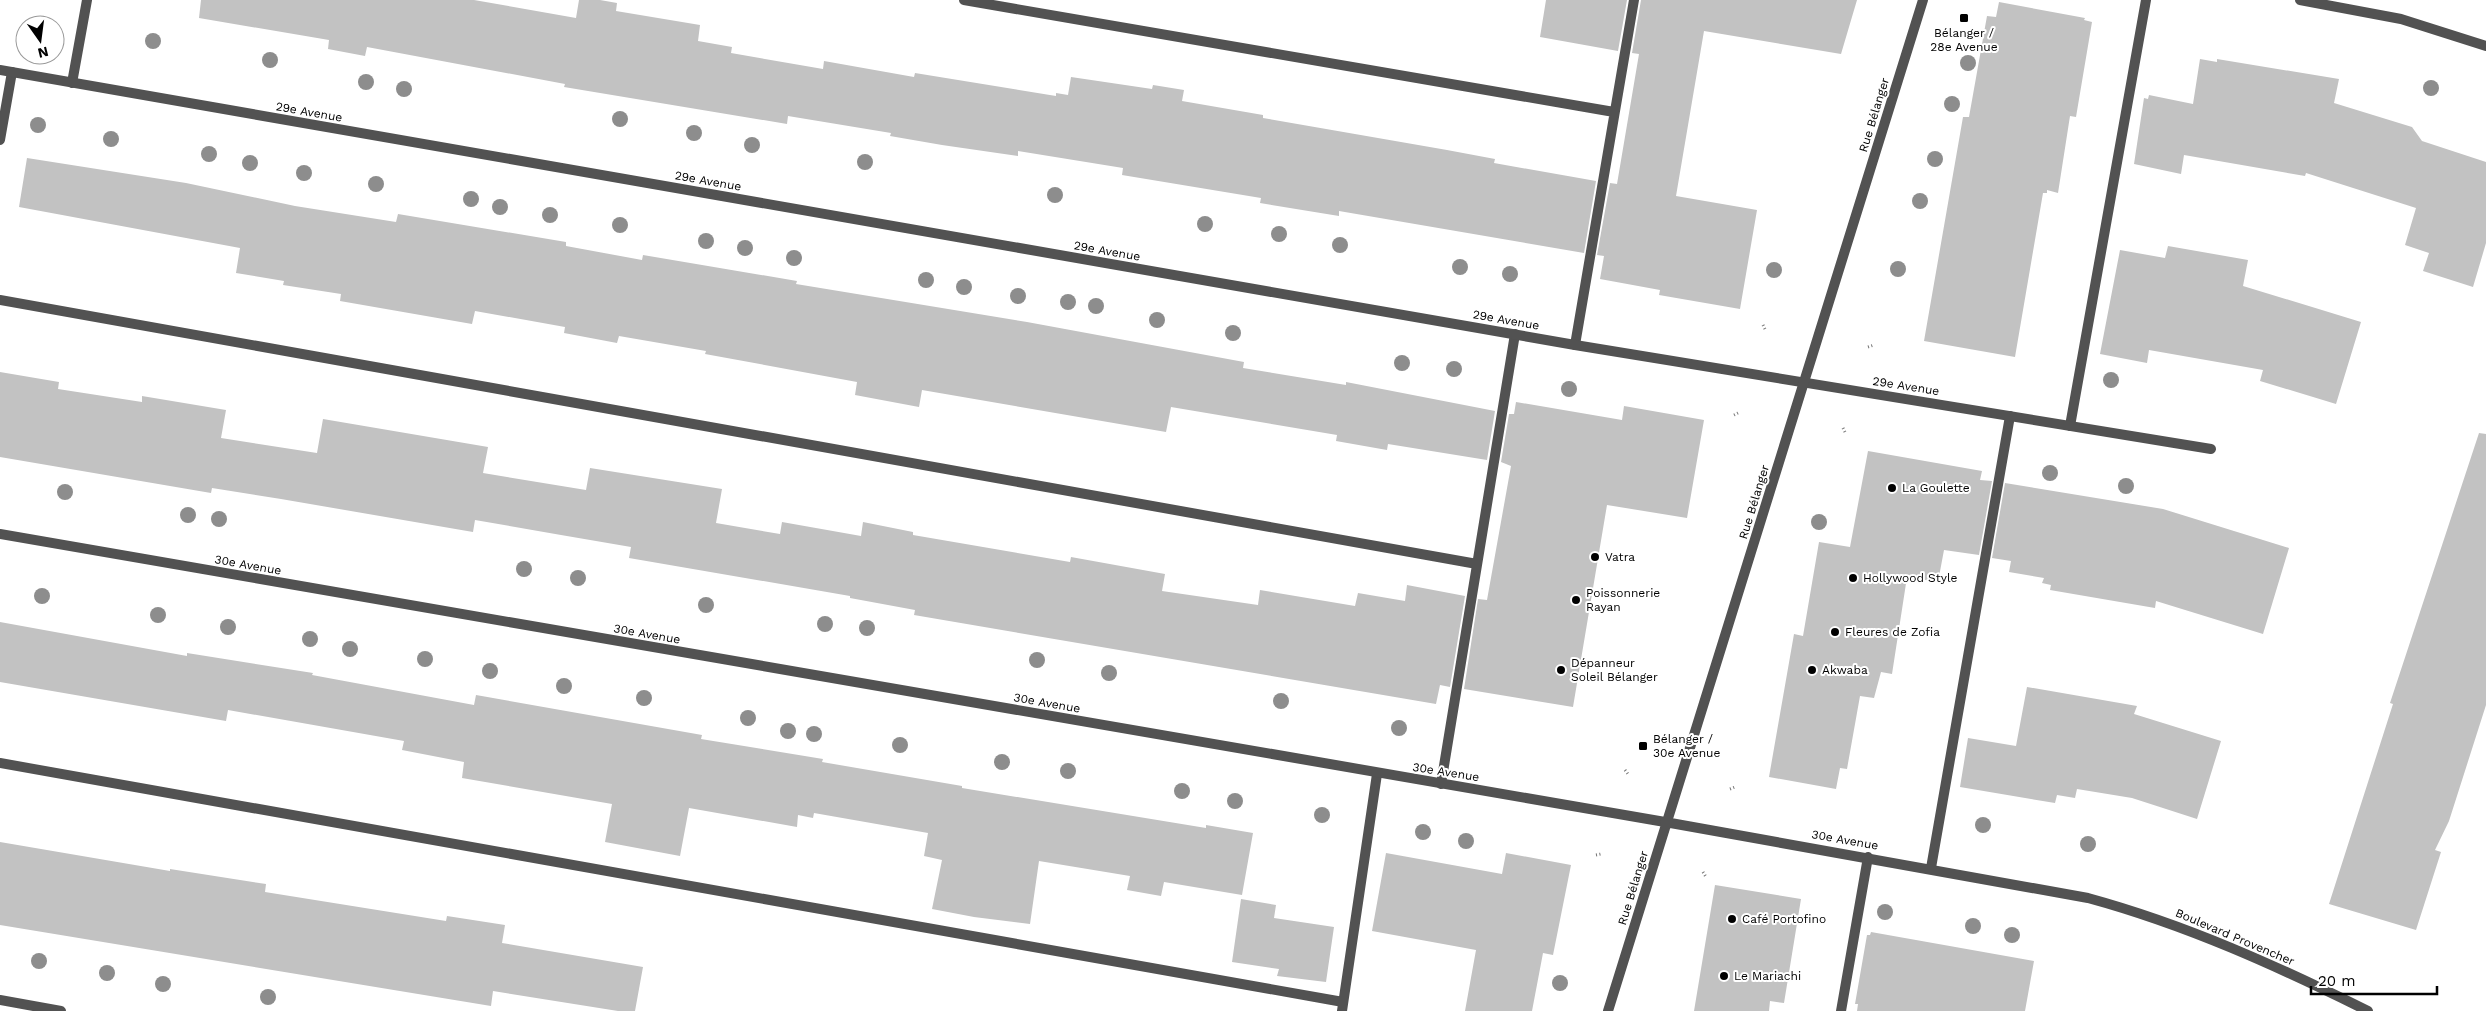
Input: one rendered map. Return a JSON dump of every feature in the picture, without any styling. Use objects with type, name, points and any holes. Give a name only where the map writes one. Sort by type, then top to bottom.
[{"type":"street","points":[[72,83],[87,0]]},
{"type":"street","points":[[964,0],[1614,112]]},
{"type":"street","points":[[1575,345],[1634,0]]},
{"type":"street","name":"Rue Bélanger","points":[[1608,1011],[1665,822],[1805,382],[1923,0]]},
{"type":"street","points":[[2070,426],[2146,0]]},
{"type":"street","points":[[2300,0],[2401,19],[2486,46]]},
{"type":"street","name":"29e Avenue","points":[[0,70],[1575,345],[2211,449]]},
{"type":"street","points":[[0,140],[12,72]]},
{"type":"street","points":[[0,300],[1477,564]]},
{"type":"street","points":[[1441,784],[1515,334]]},
{"type":"street","points":[[1931,868],[2010,416]]},
{"type":"street","name":"30e Avenue","points":[[0,534],[1377,774],[1868,857],[2088,898]]},
{"type":"street","points":[[0,763],[1342,1006],[1377,774]]},
{"type":"street","points":[[1841,1011],[1868,857]]},
{"type":"street","name":"Boulevard Provencher","points":[[2088,898],[2156,918],[2235,948],[2368,1011]]},
{"type":"street","points":[[0,1000],[61,1011]]},
{"type":"path","points":[[1763,325],[1765,329]]},
{"type":"path","points":[[1868,347],[1874,345]]},
{"type":"path","points":[[1734,415],[1738,413]]},
{"type":"path","points":[[1625,770],[1628,774]]},
{"type":"path","points":[[1730,789],[1735,787]]},
{"type":"path","points":[[1703,872],[1706,877]]},
{"type":"building","points":[[201,0],[474,0],[576,18],[579,0],[600,0],[617,3],[616,11],[700,25],[698,41],[732,47],[731,53],[823,69],[824,61],[914,77],[915,73],[1056,96],[1056,93],[1068,95],[1071,77],[1152,89],[1153,85],[1184,90],[1182,101],[1263,115],[1263,118],[1495,159],[1494,163],[1596,181],[1584,253],[1339,211],[1339,216],[1260,203],[1261,198],[1122,175],[1123,168],[1018,151],[1018,156],[942,145],[890,136],[891,133],[788,116],[787,124],[564,87],[565,84],[367,47],[365,56],[328,49],[329,40],[199,18]]},
{"type":"building","points":[[1546,0],[1627,0],[1618,51],[1540,37]]},
{"type":"building","points":[[1641,0],[1857,0],[1841,54],[1704,31],[1676,196],[1757,210],[1740,309],[1659,295],[1660,290],[1600,279],[1604,256],[1597,255],[1610,183],[1617,184],[1639,54],[1632,53]]},
{"type":"building","points":[[1999,2],[2085,18],[2084,20],[2092,22],[2076,117],[2070,116],[2058,193],[2047,190],[2047,193],[2043,193],[2015,357],[1924,341],[1963,117],[1969,117],[1987,16],[1996,17]]},
{"type":"building","points":[[2200,59],[2217,62],[2217,59],[2339,79],[2334,103],[2412,127],[2422,141],[2486,162],[2486,243],[2473,287],[2423,271],[2429,253],[2405,245],[2416,208],[2306,173],[2305,176],[2184,155],[2181,174],[2134,164],[2144,98],[2148,99],[2149,95],[2193,104]]},
{"type":"building","points":[[27,158],[186,183],[295,206],[396,222],[398,214],[566,242],[566,246],[642,260],[643,255],[797,281],[796,284],[1027,322],[1244,362],[1243,368],[1346,385],[1346,382],[1495,411],[1487,460],[1388,444],[1387,450],[1336,441],[1337,435],[1171,407],[1166,432],[922,390],[919,407],[855,395],[857,382],[705,354],[706,351],[619,336],[617,343],[564,333],[565,327],[475,311],[472,324],[340,301],[341,294],[283,285],[284,281],[236,273],[240,248],[19,207]]},
{"type":"building","points":[[2168,246],[2248,260],[2243,286],[2361,322],[2336,404],[2260,381],[2263,370],[2149,350],[2147,363],[2100,354],[2120,250],[2165,258]]},
{"type":"building","points":[[0,372],[59,382],[58,389],[142,402],[142,396],[226,410],[221,438],[317,453],[323,419],[488,447],[483,473],[586,490],[590,468],[722,489],[716,523],[780,534],[782,522],[861,536],[863,522],[913,532],[913,535],[1070,562],[1071,557],[1165,574],[1162,591],[1258,605],[1260,590],[1355,606],[1358,593],[1405,601],[1407,585],[1465,596],[1450,687],[1440,685],[1436,704],[914,615],[915,610],[850,598],[850,596],[629,558],[631,547],[475,520],[473,532],[212,488],[211,493],[0,457]]},
{"type":"building","points":[[1516,402],[1622,420],[1624,406],[1704,420],[1687,518],[1607,505],[1573,707],[1464,689],[1478,599],[1487,600],[1511,466],[1501,462],[1509,414],[1514,414]]},
{"type":"building","points":[[2479,433],[2486,434],[2486,705],[2449,821],[2435,850],[2441,852],[2416,930],[2329,904],[2393,704],[2390,703]]},
{"type":"building","points":[[1868,451],[1982,471],[1980,480],[1992,481],[1979,555],[1944,550],[1938,582],[1907,577],[1892,674],[1881,672],[1874,698],[1860,696],[1847,769],[1840,768],[1836,789],[1769,777],[1794,634],[1803,636],[1819,542],[1850,547]]},
{"type":"building","points":[[2005,483],[2163,509],[2289,548],[2263,634],[2156,601],[2155,608],[2050,590],[2051,585],[2042,583],[2044,578],[2009,572],[2011,561],[1992,558]]},
{"type":"building","points":[[0,622],[187,656],[187,653],[313,673],[312,675],[474,705],[476,695],[702,735],[701,739],[823,759],[822,762],[962,786],[962,788],[1206,828],[1206,825],[1253,833],[1242,895],[1164,882],[1161,896],[1127,890],[1130,876],[1039,861],[1030,924],[974,917],[932,909],[942,860],[924,856],[928,833],[814,813],[813,818],[798,815],[797,827],[689,808],[680,856],[605,842],[612,804],[462,778],[464,762],[402,750],[404,741],[228,710],[226,721],[0,682]]},
{"type":"building","points":[[2027,687],[2137,706],[2134,714],[2221,741],[2197,819],[2132,798],[2077,789],[2075,798],[2057,795],[2055,803],[1960,787],[1968,738],[2016,746]]},
{"type":"building","points":[[0,842],[170,871],[170,869],[266,884],[265,892],[446,921],[447,916],[505,925],[502,943],[643,967],[635,1011],[618,1011],[493,991],[491,1006],[0,925]]},
{"type":"building","points":[[1386,853],[1502,874],[1506,853],[1571,865],[1553,955],[1543,953],[1532,1011],[1465,1011],[1476,950],[1372,931]]},
{"type":"building","points":[[1715,885],[1801,899],[1784,1003],[1770,1001],[1769,1011],[1694,1011]]},
{"type":"building","points":[[1241,899],[1276,905],[1274,918],[1334,927],[1326,982],[1277,976],[1279,969],[1232,962]]},
{"type":"building","points":[[1871,932],[2034,961],[2025,1011],[1857,1011],[1858,1004],[1855,1004],[1867,935],[1870,935]]},
{"type":"place","name":"Bélanger / 28e Avenue","points":[[1964,18]]},
{"type":"place","name":"La Goulette","points":[[1892,488]]},
{"type":"place","name":"Vatra","points":[[1595,557]]},
{"type":"place","name":"Hollywood Style","points":[[1853,578]]},
{"type":"place","name":"Poissonnerie Rayan","points":[[1576,600]]},
{"type":"place","name":"Fleures de Zofia","points":[[1835,632]]},
{"type":"place","name":"Dépanneur Soleil Bélanger","points":[[1561,670]]},
{"type":"place","name":"Akwaba","points":[[1812,670]]},
{"type":"place","name":"Bélanger / 30e Avenue","points":[[1643,746]]},
{"type":"place","name":"Café Portofino","points":[[1732,919]]},
{"type":"place","name":"Le Mariachi","points":[[1724,976]]}]
